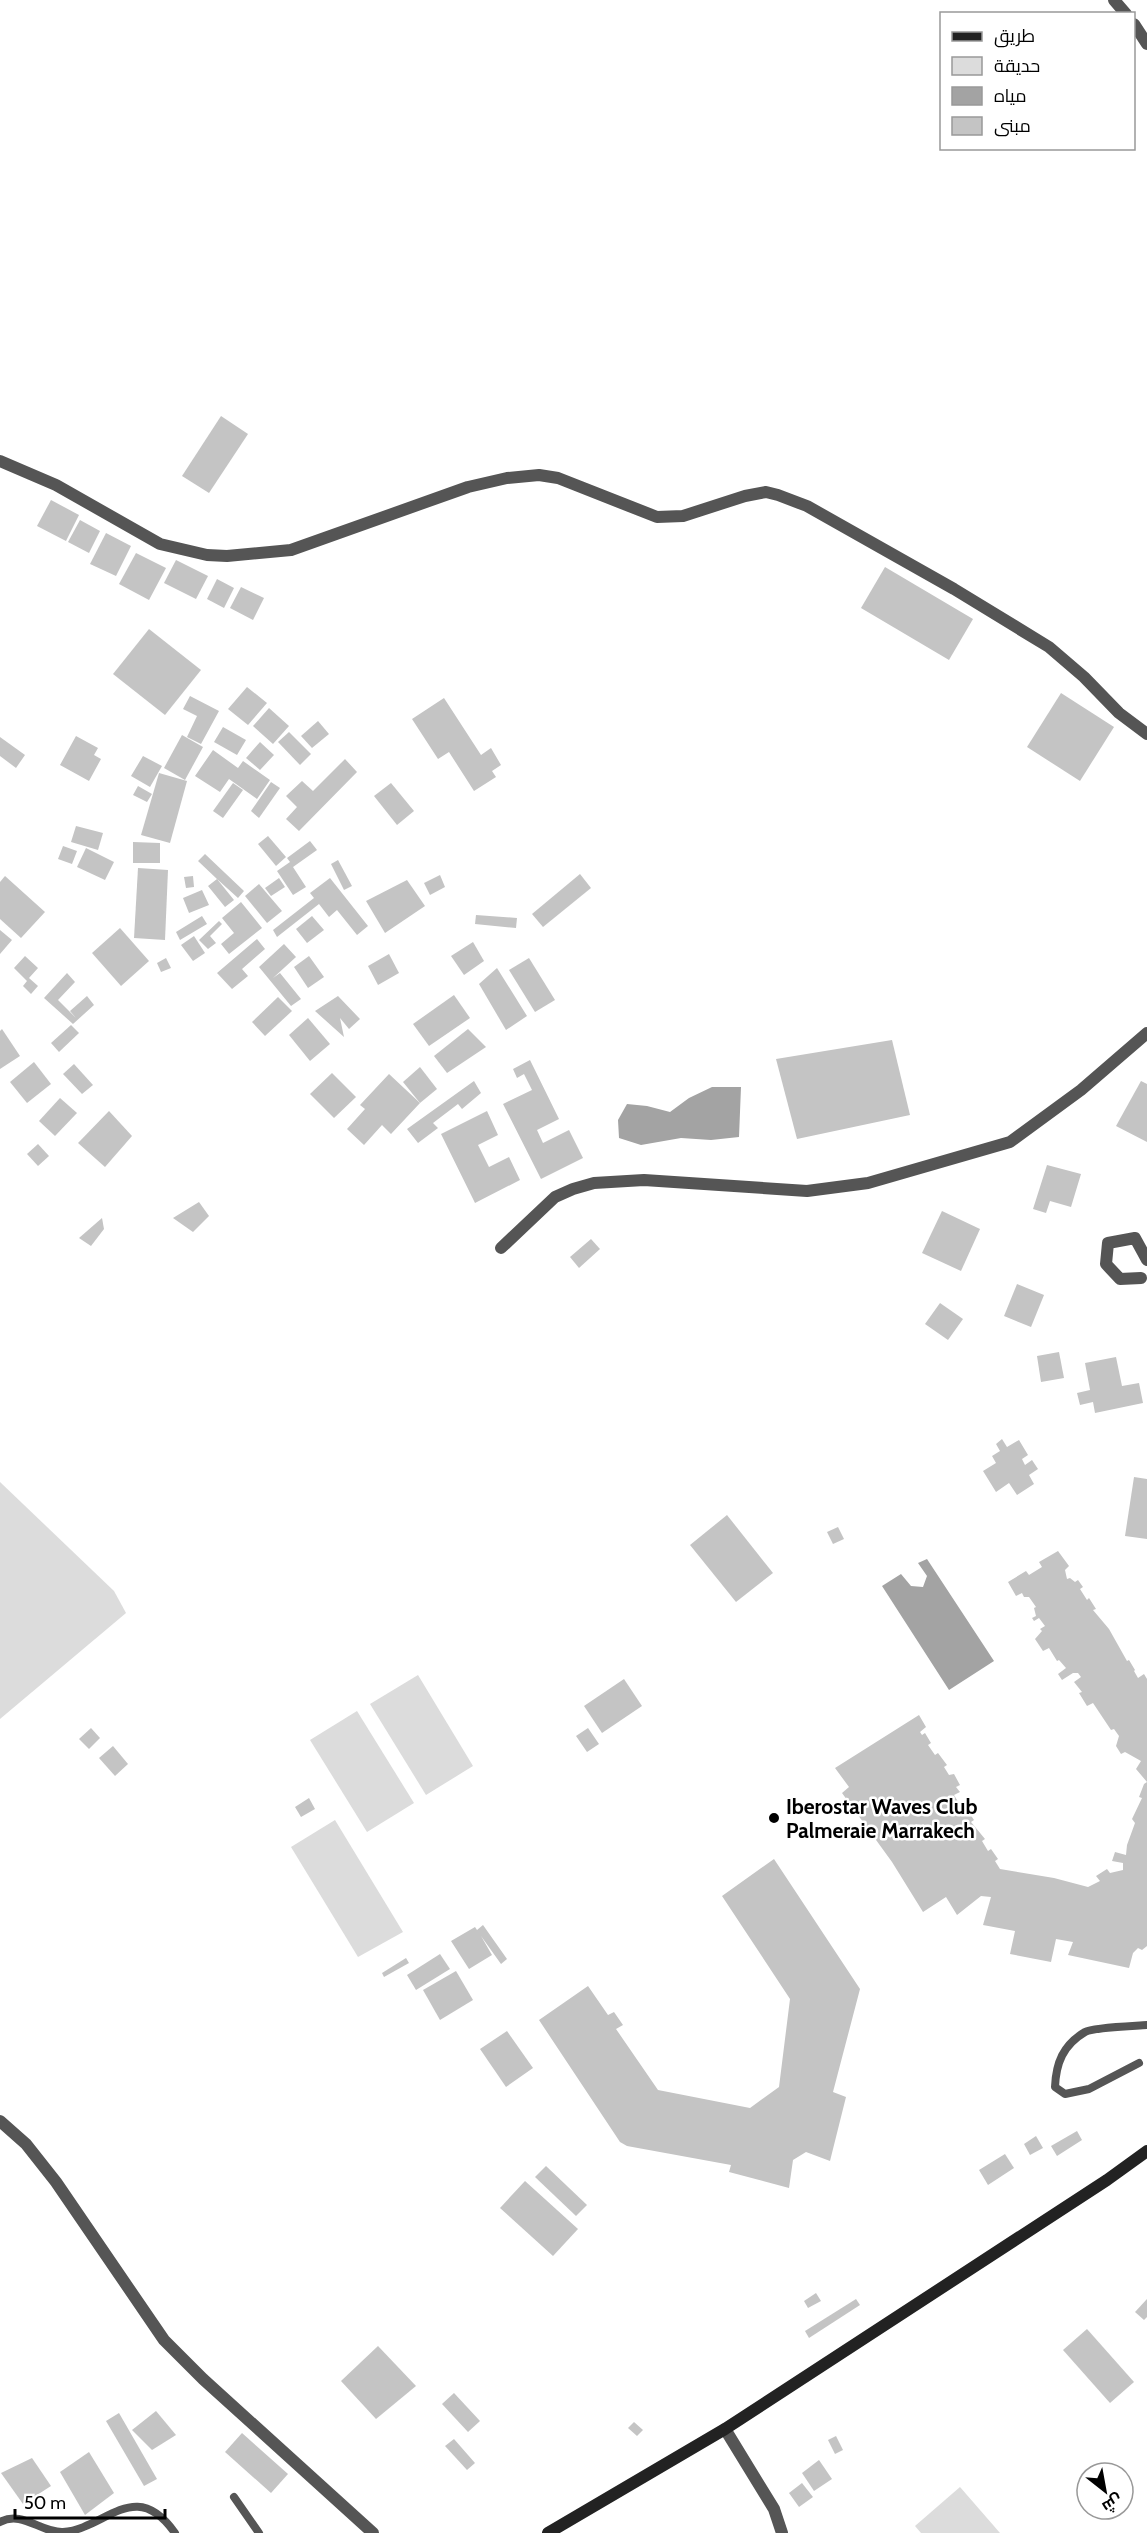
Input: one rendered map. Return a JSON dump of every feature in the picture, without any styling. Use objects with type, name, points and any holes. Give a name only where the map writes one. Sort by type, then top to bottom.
[{"type":"street","points":[[1114,0],[1124,12]]},
{"type":"street","points":[[1135,26],[1147,44]]},
{"type":"street","points":[[0,461],[56,485],[160,544],[207,555],[227,556],[291,550],[468,487],[507,478],[539,475],[558,478],[657,517],[683,516],[766,492],[807,506],[954,589],[1049,647],[1084,677],[1119,712],[1147,734]]},
{"type":"street","points":[[501,1248],[555,1197],[594,1183],[645,1180],[807,1191],[868,1183],[1010,1142],[1081,1090],[1147,1033]]},
{"type":"street","points":[[1135,1238],[1147,1261],[1144,1282],[1120,1279],[1106,1264],[1108,1243],[1135,1238]]},
{"type":"street","points":[[0,2121],[26,2144],[56,2182],[164,2340],[203,2379],[373,2533]]},
{"type":"street","points":[[548,2533],[725,2429],[1107,2180],[1147,2151]]},
{"type":"street","points":[[725,2429],[774,2509],[782,2533]]},
{"type":"lane","points":[[1139,2063],[1089,2089],[1065,2094],[1055,2087],[1056,2070],[1061,2053],[1086,2031],[1147,2025]]},
{"type":"lane","points":[[234,2497],[259,2533]]},
{"type":"lane","points":[[0,2522],[6,2519],[18,2519],[52,2532],[68,2532],[119,2509],[131,2507],[155,2512],[175,2533]]},
{"type":"green space","points":[[0,1482],[114,1591],[126,1613],[0,1719]]},
{"type":"green space","points":[[418,1675],[473,1766],[426,1795],[370,1704]]},
{"type":"green space","points":[[357,1711],[414,1803],[367,1832],[310,1740]]},
{"type":"green space","points":[[335,1820],[403,1932],[358,1957],[291,1847]]},
{"type":"green space","points":[[960,2487],[1000,2533],[921,2533],[915,2526]]},
{"type":"water","points":[[712,1087],[741,1087],[739,1137],[711,1140],[681,1138],[641,1145],[619,1138],[618,1120],[627,1104],[670,1112],[689,1098]]},
{"type":"water","points":[[927,1559],[994,1661],[949,1690],[882,1586],[901,1574],[911,1586],[923,1587],[927,1576],[918,1563]]},
{"type":"building","points":[[221,416],[248,434],[209,493],[182,476]]},
{"type":"building","points":[[51,500],[79,515],[66,541],[37,526]]},
{"type":"building","points":[[80,520],[100,531],[89,553],[68,542]]},
{"type":"building","points":[[106,533],[131,546],[116,576],[90,564]]},
{"type":"building","points":[[136,553],[166,568],[149,600],[119,584]]},
{"type":"building","points":[[176,560],[208,576],[196,599],[164,583]]},
{"type":"building","points":[[885,567],[973,619],[949,660],[861,608]]},
{"type":"building","points":[[217,579],[234,588],[224,608],[207,599]]},
{"type":"building","points":[[241,587],[264,598],[253,620],[230,608]]},
{"type":"building","points":[[149,629],[201,670],[165,715],[113,674]]},
{"type":"building","points":[[247,687],[267,703],[248,725],[228,709]]},
{"type":"building","points":[[1061,693],[1114,727],[1080,781],[1027,747]]},
{"type":"building","points":[[190,696],[219,711],[201,744],[187,737],[197,716],[183,709]]},
{"type":"building","points":[[444,698],[481,755],[491,748],[501,765],[492,771],[496,777],[474,791],[449,752],[438,759],[412,719]]},
{"type":"building","points":[[269,708],[289,726],[273,744],[253,726]]},
{"type":"building","points":[[318,721],[329,734],[312,748],[301,736]]},
{"type":"building","points":[[223,727],[246,740],[237,755],[214,742]]},
{"type":"building","points":[[289,732],[311,754],[300,765],[278,742]]},
{"type":"building","points":[[182,735],[203,747],[185,780],[164,768]]},
{"type":"building","points":[[76,736],[98,748],[94,755],[101,759],[89,781],[60,765]]},
{"type":"building","points":[[0,737],[25,755],[16,768],[0,756]]},
{"type":"building","points":[[260,742],[274,755],[260,770],[246,758]]},
{"type":"building","points":[[213,750],[238,768],[243,761],[270,780],[257,799],[229,779],[220,792],[195,776]]},
{"type":"building","points":[[143,756],[162,766],[150,787],[131,776]]},
{"type":"building","points":[[345,759],[357,772],[299,831],[286,819],[297,807],[286,796],[302,781],[313,791]]},
{"type":"building","points":[[159,773],[187,781],[170,843],[141,835]]},
{"type":"building","points":[[271,782],[280,788],[259,818],[251,811]]},
{"type":"building","points":[[233,783],[243,790],[223,818],[213,811]]},
{"type":"building","points":[[391,783],[414,811],[397,825],[374,796]]},
{"type":"building","points":[[138,786],[152,794],[147,802],[133,795]]},
{"type":"building","points":[[76,826],[103,833],[98,850],[71,842]]},
{"type":"building","points":[[268,836],[286,857],[276,866],[258,844]]},
{"type":"building","points":[[310,841],[317,850],[293,867],[306,887],[293,895],[277,871],[290,862],[287,858]]},
{"type":"building","points":[[133,842],[160,843],[160,863],[133,863]]},
{"type":"building","points":[[63,846],[77,851],[72,864],[58,859]]},
{"type":"building","points":[[86,848],[114,862],[105,880],[77,867]]},
{"type":"building","points":[[205,854],[244,891],[238,898],[198,861]]},
{"type":"building","points":[[338,860],[352,886],[344,890],[331,864]]},
{"type":"building","points":[[138,868],[168,870],[165,940],[134,938]]},
{"type":"building","points":[[580,874],[591,888],[543,927],[532,914]]},
{"type":"building","points":[[440,875],[445,887],[430,895],[424,883]]},
{"type":"building","points":[[5,876],[45,912],[21,938],[0,919],[0,882]]},
{"type":"building","points":[[193,876],[194,887],[186,888],[184,877]]},
{"type":"building","points":[[279,878],[285,887],[271,896],[265,888]]},
{"type":"building","points":[[330,878],[368,926],[357,935],[337,910],[329,917],[319,904],[277,937],[273,930],[314,898],[310,893]]},
{"type":"building","points":[[217,879],[234,900],[225,907],[208,886]]},
{"type":"building","points":[[407,880],[425,906],[385,933],[366,901]]},
{"type":"building","points":[[259,884],[282,911],[267,923],[245,896]]},
{"type":"building","points":[[202,890],[209,905],[189,913],[183,898]]},
{"type":"building","points":[[241,902],[262,928],[229,954],[221,944],[234,933],[222,918]]},
{"type":"building","points":[[476,915],[517,918],[516,928],[475,924]]},
{"type":"building","points":[[202,916],[207,924],[180,940],[176,932]]},
{"type":"building","points":[[312,916],[324,930],[307,943],[296,929]]},
{"type":"building","points":[[219,921],[222,924],[210,936],[216,943],[208,949],[199,940]]},
{"type":"building","points":[[120,928],[149,961],[121,986],[92,953]]},
{"type":"building","points":[[0,930],[12,940],[0,954]]},
{"type":"building","points":[[194,936],[205,953],[193,961],[181,945]]},
{"type":"building","points":[[257,939],[265,949],[242,969],[248,976],[232,989],[217,973]]},
{"type":"building","points":[[473,942],[484,961],[464,975],[451,956]]},
{"type":"building","points":[[284,944],[296,957],[273,978],[280,973],[301,999],[291,1006],[259,967]]},
{"type":"building","points":[[389,954],[399,973],[378,985],[368,966]]},
{"type":"building","points":[[25,956],[38,968],[29,978],[38,986],[31,994],[23,986],[27,981],[14,968]]},
{"type":"building","points":[[309,956],[324,977],[308,988],[294,967]]},
{"type":"building","points":[[166,958],[171,968],[161,972],[157,963]]},
{"type":"building","points":[[529,958],[555,1000],[535,1012],[509,970]]},
{"type":"building","points":[[497,968],[527,1016],[506,1030],[479,984]]},
{"type":"building","points":[[67,973],[75,982],[58,1000],[76,1018],[70,1011],[87,996],[94,1005],[73,1024],[44,998]]},
{"type":"building","points":[[454,995],[470,1018],[429,1046],[413,1024]]},
{"type":"building","points":[[338,996],[360,1019],[349,1029],[340,1018],[344,1037],[315,1011]]},
{"type":"building","points":[[278,997],[292,1011],[265,1036],[252,1022]]},
{"type":"building","points":[[308,1018],[330,1044],[310,1061],[289,1035]]},
{"type":"building","points":[[71,1025],[79,1033],[59,1052],[51,1043]]},
{"type":"building","points":[[2,1029],[20,1056],[0,1069],[0,1031]]},
{"type":"building","points":[[468,1029],[486,1047],[447,1073],[434,1056]]},
{"type":"building","points":[[892,1040],[910,1115],[797,1139],[776,1059]]},
{"type":"building","points":[[530,1060],[559,1119],[537,1130],[543,1143],[569,1130],[583,1158],[541,1179],[503,1104],[532,1090],[524,1074],[517,1078],[513,1069]]},
{"type":"building","points":[[34,1062],[51,1084],[27,1103],[10,1082]]},
{"type":"building","points":[[74,1064],[93,1085],[82,1094],[63,1074]]},
{"type":"building","points":[[420,1067],[437,1089],[420,1103],[403,1082]]},
{"type":"building","points":[[332,1073],[356,1097],[334,1118],[310,1094]]},
{"type":"building","points":[[389,1074],[420,1103],[391,1134],[382,1125],[364,1145],[347,1129],[365,1109],[360,1105]]},
{"type":"building","points":[[474,1081],[481,1093],[462,1109],[458,1104],[433,1123],[438,1128],[418,1143],[407,1129]]},
{"type":"building","points":[[1141,1081],[1147,1084],[1147,1142],[1116,1126]]},
{"type":"building","points":[[60,1098],[77,1113],[55,1136],[39,1121]]},
{"type":"building","points":[[109,1111],[132,1136],[105,1167],[78,1143]]},
{"type":"building","points":[[487,1111],[498,1135],[478,1145],[489,1167],[509,1157],[520,1180],[475,1203],[441,1134]]},
{"type":"building","points":[[38,1144],[49,1156],[38,1166],[27,1154]]},
{"type":"building","points":[[1047,1165],[1081,1174],[1071,1207],[1050,1201],[1046,1213],[1033,1209]]},
{"type":"building","points":[[199,1202],[209,1216],[193,1232],[173,1218]]},
{"type":"building","points":[[942,1211],[980,1229],[961,1271],[922,1253]]},
{"type":"building","points":[[102,1218],[104,1229],[91,1246],[79,1238]]},
{"type":"building","points":[[591,1239],[600,1249],[579,1268],[570,1257]]},
{"type":"building","points":[[1017,1284],[1044,1295],[1031,1327],[1004,1316]]},
{"type":"building","points":[[940,1303],[963,1319],[948,1340],[925,1324]]},
{"type":"building","points":[[1059,1352],[1064,1378],[1041,1382],[1037,1356]]},
{"type":"building","points":[[1116,1357],[1122,1386],[1139,1383],[1143,1403],[1095,1413],[1093,1402],[1080,1405],[1077,1393],[1090,1390],[1085,1363]]},
{"type":"building","points":[[1002,1439],[1007,1447],[1019,1440],[1028,1455],[1022,1459],[1025,1465],[1032,1460],[1038,1469],[1029,1475],[1034,1484],[1017,1495],[1009,1483],[996,1492],[983,1471],[996,1463],[992,1456],[1000,1451],[996,1444]]},
{"type":"building","points":[[1134,1477],[1147,1479],[1147,1539],[1125,1536]]},
{"type":"building","points":[[727,1515],[773,1573],[736,1602],[690,1545]]},
{"type":"building","points":[[838,1527],[844,1539],[833,1544],[827,1532]]},
{"type":"building","points":[[1058,1551],[1069,1566],[1065,1570],[1067,1579],[1070,1578],[1075,1582],[1078,1580],[1083,1587],[1080,1589],[1087,1600],[1089,1598],[1096,1609],[1093,1610],[1109,1629],[1138,1678],[1144,1674],[1147,1679],[1147,1782],[1136,1769],[1141,1761],[1125,1752],[1121,1754],[1116,1746],[1119,1736],[1114,1729],[1111,1730],[1093,1703],[1087,1706],[1079,1693],[1082,1692],[1074,1682],[1081,1677],[1078,1673],[1073,1673],[1062,1680],[1058,1674],[1066,1668],[1059,1660],[1057,1661],[1049,1648],[1043,1651],[1035,1639],[1042,1631],[1040,1629],[1045,1626],[1039,1618],[1034,1621],[1032,1618],[1036,1616],[1034,1608],[1036,1607],[1029,1597],[1024,1597],[1022,1593],[1016,1596],[1008,1582],[1026,1571],[1029,1575],[1042,1567],[1039,1562]]},
{"type":"building","points":[[624,1679],[642,1706],[602,1733],[584,1706]]},
{"type":"building","points":[[919,1715],[926,1727],[920,1732],[922,1735],[925,1733],[931,1743],[928,1745],[935,1755],[938,1753],[947,1765],[944,1767],[949,1775],[954,1774],[960,1785],[956,1787],[960,1792],[954,1795],[963,1810],[966,1808],[974,1820],[971,1822],[985,1839],[982,1841],[988,1851],[991,1849],[998,1859],[995,1861],[1000,1869],[1054,1878],[1088,1887],[1100,1881],[1096,1876],[1107,1869],[1110,1873],[1123,1870],[1123,1863],[1112,1861],[1115,1852],[1126,1855],[1135,1823],[1132,1819],[1142,1798],[1139,1797],[1144,1784],[1147,1782],[1147,1946],[1142,1950],[1138,1948],[1133,1953],[1129,1968],[1068,1955],[1073,1942],[1056,1939],[1051,1962],[1010,1954],[1015,1931],[983,1925],[991,1897],[981,1896],[957,1915],[946,1897],[923,1912],[892,1862],[842,1793],[849,1787],[835,1768]]},
{"type":"building","points":[[91,1728],[100,1738],[89,1749],[79,1739]]},
{"type":"building","points":[[588,1728],[599,1744],[587,1752],[576,1736]]},
{"type":"building","points":[[113,1746],[128,1764],[115,1776],[99,1758]]},
{"type":"building","points":[[309,1798],[315,1809],[301,1817],[295,1807]]},
{"type":"building","points":[[774,1859],[860,1989],[833,2092],[846,2097],[830,2161],[806,2152],[793,2160],[789,2188],[729,2172],[731,2165],[627,2146],[620,2142],[539,2020],[588,1986],[608,2015],[614,2012],[623,2025],[616,2029],[658,2090],[750,2108],[779,2087],[790,1999],[722,1896]]},
{"type":"building","points":[[483,1925],[507,1959],[501,1964],[481,1936],[492,1955],[469,1969],[451,1941]]},
{"type":"building","points":[[440,1954],[450,1969],[416,1990],[407,1975]]},
{"type":"building","points":[[406,1958],[409,1963],[384,1977],[382,1973]]},
{"type":"building","points":[[456,1971],[473,2000],[440,2020],[423,1990]]},
{"type":"building","points":[[507,2031],[533,2068],[506,2087],[480,2049]]},
{"type":"building","points":[[1077,2131],[1082,2140],[1057,2156],[1051,2146]]},
{"type":"building","points":[[1036,2136],[1043,2148],[1030,2155],[1024,2144]]},
{"type":"building","points":[[1005,2154],[1014,2168],[988,2185],[979,2170]]},
{"type":"building","points":[[546,2166],[587,2205],[576,2216],[535,2177]]},
{"type":"building","points":[[525,2181],[578,2229],[553,2256],[500,2208]]},
{"type":"building","points":[[816,2293],[821,2301],[808,2308],[804,2301]]},
{"type":"building","points":[[856,2299],[860,2305],[809,2338],[805,2331]]},
{"type":"building","points":[[1147,2299],[1147,2317],[1144,2320],[1135,2312]]},
{"type":"building","points":[[1087,2329],[1134,2382],[1110,2403],[1063,2350]]},
{"type":"building","points":[[378,2346],[416,2386],[376,2419],[341,2381]]},
{"type":"building","points":[[454,2393],[480,2421],[468,2432],[442,2404]]},
{"type":"building","points":[[156,2411],[176,2435],[152,2450],[132,2430]]},
{"type":"building","points":[[119,2413],[157,2479],[144,2486],[106,2421]]},
{"type":"building","points":[[634,2422],[643,2430],[637,2436],[628,2428]]},
{"type":"building","points":[[242,2433],[288,2474],[271,2493],[225,2452]]},
{"type":"building","points":[[836,2436],[843,2450],[835,2454],[828,2440]]},
{"type":"building","points":[[454,2439],[475,2463],[467,2470],[445,2446]]},
{"type":"building","points":[[89,2452],[114,2493],[85,2515],[60,2472]]},
{"type":"building","points":[[32,2458],[51,2486],[23,2504],[1,2473]]},
{"type":"building","points":[[819,2460],[832,2479],[814,2491],[802,2473]]},
{"type":"building","points":[[802,2483],[813,2497],[799,2507],[789,2493]]},
{"type":"place","name":"Iberostar Waves Club Palmeraie Marrakech","points":[[774,1818]]}]
